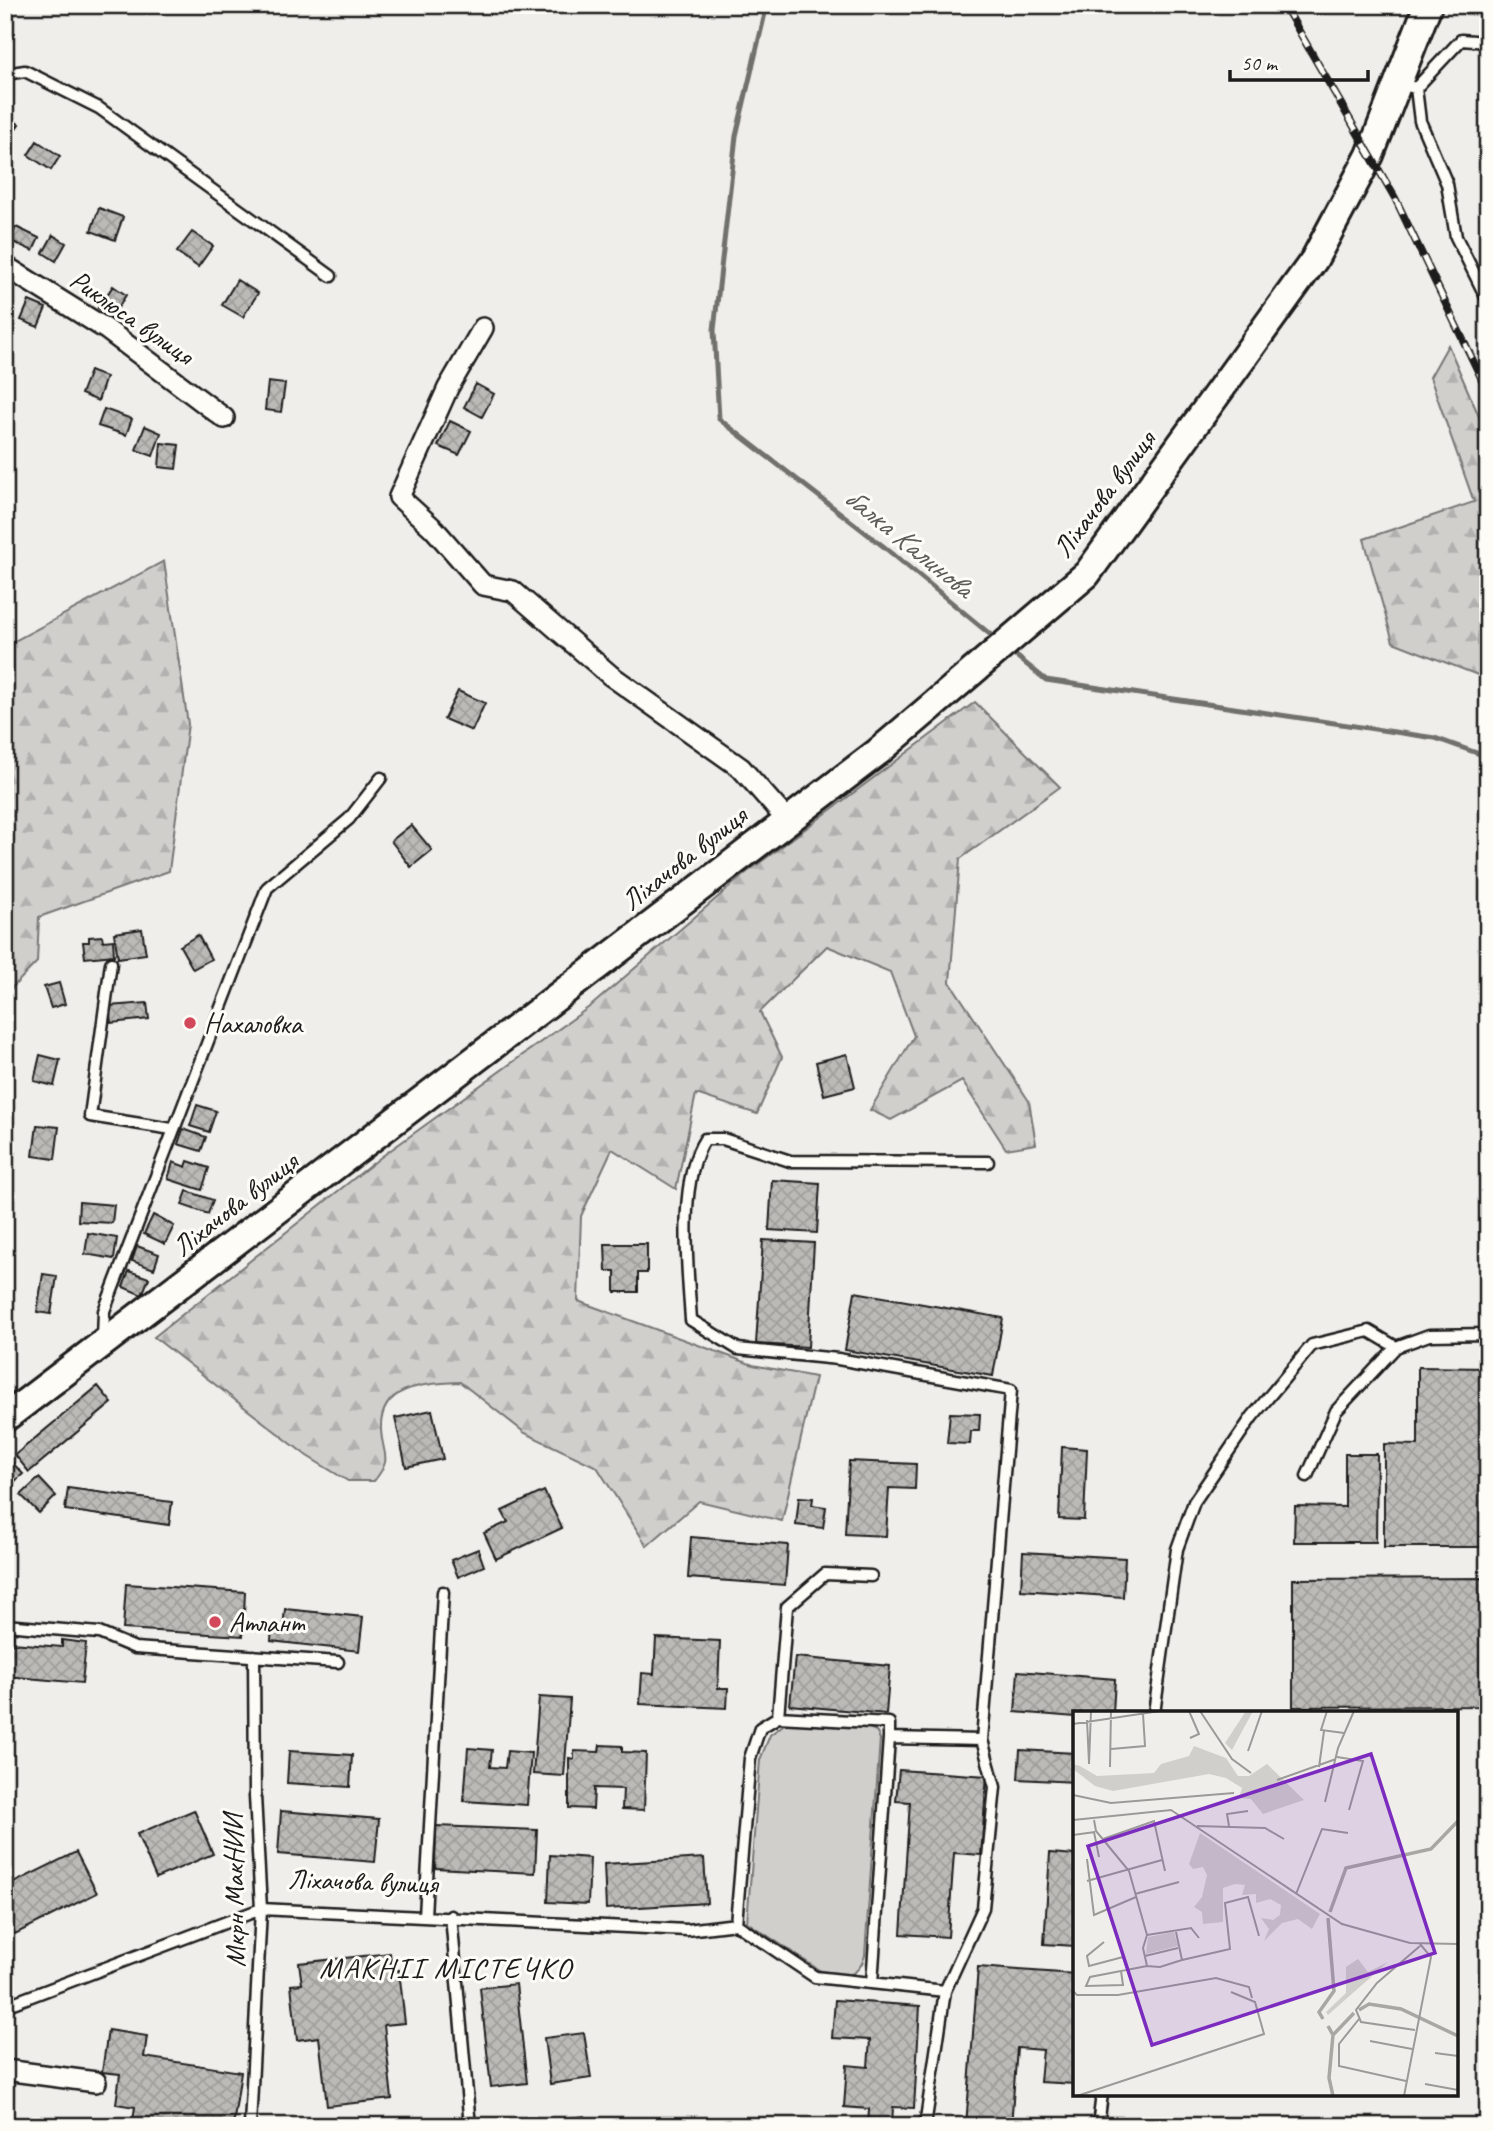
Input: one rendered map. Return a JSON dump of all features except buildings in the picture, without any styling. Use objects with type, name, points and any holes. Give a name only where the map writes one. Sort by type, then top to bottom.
[{"type":"street","name":"Ліхачова вулиця","points":[[5,1418],[103,1346],[786,819],[878,752],[1087,574],[1314,260],[1406,87],[1429,5]]},
{"type":"street","name":"Риклюса вулиця","points":[[5,266],[106,329],[224,418]]},
{"type":"street","points":[[483,328],[448,388],[399,497],[434,529],[483,585],[513,591],[610,675],[741,768],[786,819]]},
{"type":"street","points":[[5,2070],[96,2082]]},
{"type":"lane","points":[[1488,42],[1461,40],[1406,87],[1447,184],[1456,237],[1488,301]]},
{"type":"lane","points":[[5,74],[25,71],[99,108],[331,276]]},
{"type":"lane","points":[[103,1346],[104,1311],[267,888],[349,820],[381,778]]},
{"type":"lane","points":[[111,963],[90,1116],[172,1129]]},
{"type":"lane","points":[[925,2126],[944,1991],[983,1908],[995,1787],[982,1740],[1011,1390],[838,1359],[738,1349],[691,1320],[685,1238],[695,1155],[705,1139],[723,1139],[790,1161],[988,1162]]},
{"type":"lane","points":[[1154,1711],[1177,1549],[1194,1502],[1252,1417],[1312,1345],[1369,1331],[1396,1347]]},
{"type":"lane","points":[[1307,1476],[1336,1410],[1396,1347],[1429,1335],[1488,1334]]},
{"type":"lane","points":[[778,1717],[787,1607],[825,1574],[871,1576]]},
{"type":"lane","points":[[425,1916],[443,1592]]},
{"type":"lane","points":[[5,1625],[99,1633],[135,1648],[338,1662]]},
{"type":"lane","name":"Мкрн МакНИИ","points":[[250,2126],[261,1909],[255,1797],[254,1656]]},
{"type":"lane","points":[[872,1983],[889,1723],[778,1717],[760,1728],[750,1758],[736,1924],[815,1977],[944,1991]]},
{"type":"lane","points":[[889,1738],[982,1740]]},
{"type":"lane","name":"Ліхачова вулиця","points":[[5,2006],[261,1909],[451,1916],[687,1930],[736,1924]]},
{"type":"lane","points":[[451,1916],[470,2126]]},
{"type":"lane","points":[[1098,2126],[1102,2096]]},
{"type":"green space","points":[[1448,345],[1488,437],[1488,679],[1393,642],[1364,539],[1474,502],[1430,377]]},
{"type":"green space","points":[[164,561],[188,724],[169,871],[39,917],[37,962],[5,995],[5,646]]},
{"type":"green space","points":[[975,702],[1060,787],[960,859],[950,982],[1029,1101],[1036,1144],[1006,1149],[962,1081],[891,1120],[870,1110],[914,1036],[890,972],[827,946],[760,1012],[782,1057],[757,1114],[696,1094],[676,1189],[612,1149],[581,1216],[578,1301],[753,1365],[815,1377],[782,1521],[699,1501],[647,1546],[597,1467],[525,1433],[460,1382],[420,1386],[396,1395],[382,1415],[384,1466],[374,1481],[348,1481],[307,1456],[154,1337],[381,1157],[592,1005],[746,873]]},
{"type":"green space","points":[[787,1722],[865,1726],[876,1731],[880,1739],[865,1955],[858,1969],[847,1975],[834,1975],[819,1970],[747,1922],[760,1760],[770,1735]]},
{"type":"waterway","name":"балка Калинова","points":[[767,5],[736,136],[714,330],[719,419],[883,546],[997,640]]},
{"type":"waterway","name":"балка Калинова","points":[[1010,651],[1046,680],[1435,738],[1488,757]]},
{"type":"railway","points":[[1284,5],[1395,198],[1488,392]]},
{"type":"place","name":"Нахаловка","points":[[190,1023]]},
{"type":"place","name":"Атлант","points":[[215,1622]]},
{"type":"district","name":"МАКНІІ МІСТЕЧКО","points":[[446,1968]]}]
